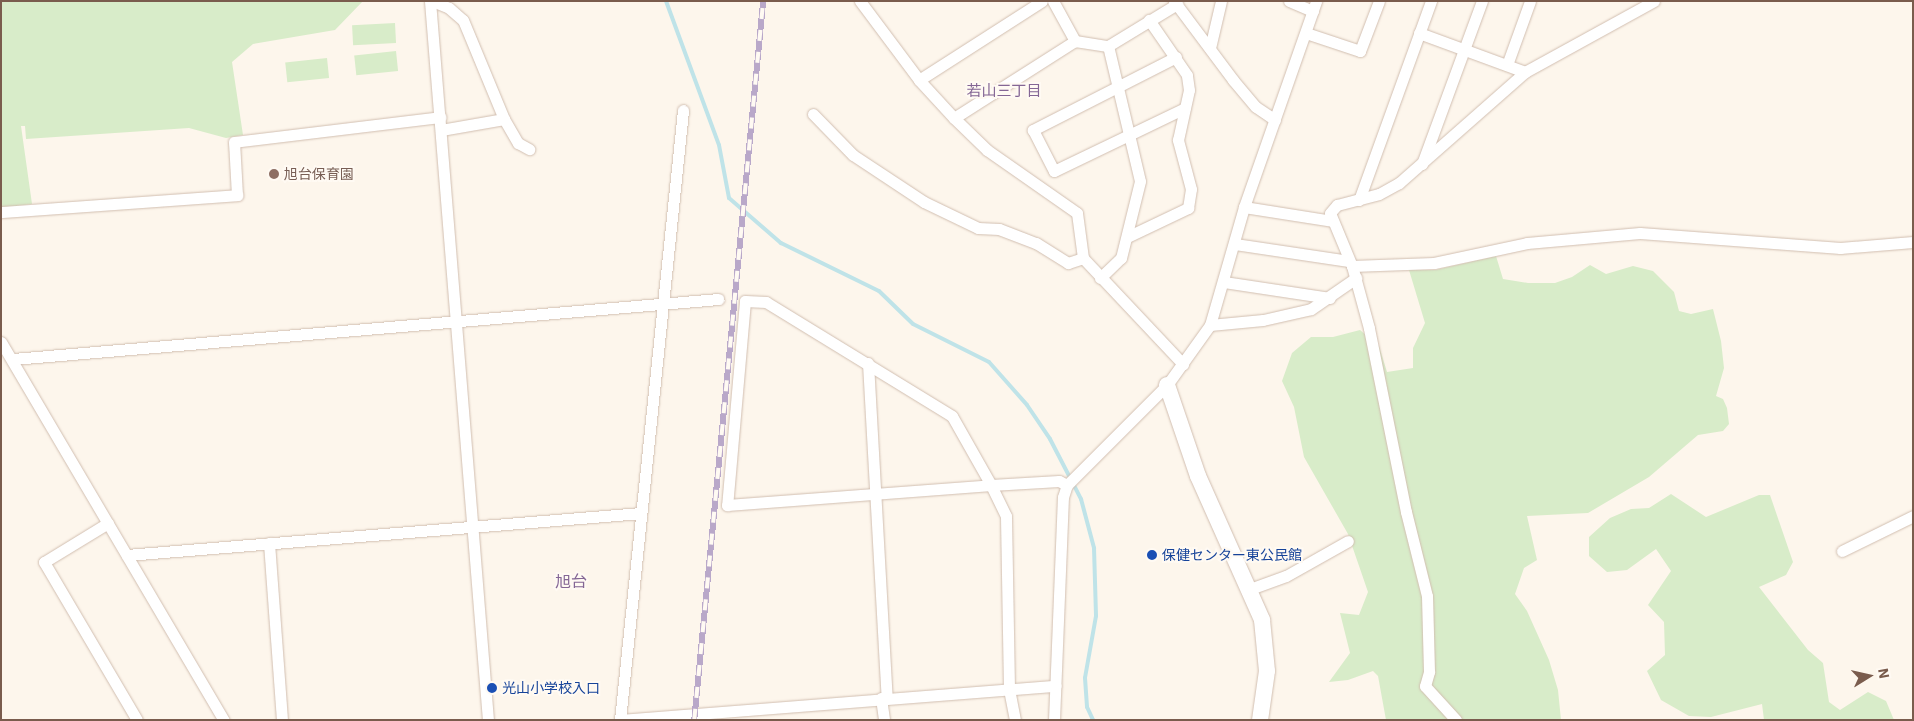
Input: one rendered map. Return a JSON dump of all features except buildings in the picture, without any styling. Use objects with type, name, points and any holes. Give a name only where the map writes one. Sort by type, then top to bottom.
[{"type":"street","points":[[488,720],[431,1],[449,8],[463,20],[504,119],[518,143],[529,149]]},
{"type":"street","points":[[860,1],[919,80],[954,118],[987,150],[1077,214],[1083,258],[1183,364]]},
{"type":"street","points":[[919,80],[1042,1]]},
{"type":"street","points":[[1053,1],[1075,41]]},
{"type":"street","points":[[1210,48],[1222,1]]},
{"type":"street","points":[[1054,720],[1063,497],[1067,486],[1167,385],[1210,325],[1235,244],[1244,207],[1315,6],[1289,1]]},
{"type":"street","points":[[1306,33],[1360,51],[1379,1]]},
{"type":"street","points":[[1359,200],[1431,1]]},
{"type":"street","points":[[1422,166],[1482,1]]},
{"type":"street","points":[[1506,65],[1530,1]]},
{"type":"street","points":[[1456,720],[1425,686],[1429,672],[1427,596],[1406,512],[1370,328],[1356,278],[1330,213],[1337,205],[1379,194],[1422,166],[1525,72],[1654,1]]},
{"type":"street","points":[[954,118],[1075,41],[1108,46],[1176,3],[1256,107],[1275,120]]},
{"type":"street","points":[[1127,237],[1188,208],[1191,189],[1178,140],[1190,90],[1187,75],[1149,20]]},
{"type":"street","points":[[1420,33],[1525,72]]},
{"type":"street","points":[[1100,278],[1121,258],[1140,181],[1108,46]]},
{"type":"street","points":[[1176,57],[1033,130],[1054,171],[1186,108]]},
{"type":"street","points":[[683,110],[620,720],[1056,686]]},
{"type":"street","points":[[814,114],[853,155],[924,202],[978,228],[999,229],[1036,243],[1068,263],[1083,258]]},
{"type":"street","points":[[1,212],[237,195],[234,142],[440,117]]},
{"type":"street","points":[[441,130],[504,119]]},
{"type":"street","points":[[1244,207],[1332,221]]},
{"type":"street","points":[[1235,244],[1351,264],[1434,263],[1527,243],[1640,233],[1840,248],[1913,242]]},
{"type":"street","points":[[1210,325],[1281,316],[1311,309],[1330,298],[1356,278]]},
{"type":"street","points":[[1224,282],[1330,298]]},
{"type":"street","points":[[13,359],[456,323],[718,299]]},
{"type":"street","points":[[1015,720],[1009,689],[1006,516],[991,485],[952,416],[868,362],[766,302],[745,302],[727,505],[878,493],[991,485],[1059,481],[1067,486]]},
{"type":"street","points":[[1,342],[13,359],[224,720]]},
{"type":"street","points":[[868,362],[878,493],[884,720]]},
{"type":"street","points":[[1167,385],[1198,476],[1250,589],[1266,643],[1267,671],[1260,720]]},
{"type":"street","points":[[127,555],[641,513]]},
{"type":"street","points":[[1842,551],[1913,516]]},
{"type":"street","points":[[108,523],[44,562],[137,720]]},
{"type":"street","points":[[1250,589],[1286,576],[1348,542]]},
{"type":"street","points":[[269,543],[282,720]]},
{"type":"green space","points":[[1,1],[363,1],[335,30],[253,44],[232,62],[243,135],[226,138],[189,128],[26,139],[25,126],[21,126],[32,204],[1,208]]},
{"type":"green space","points":[[395,23],[396,43],[353,45],[352,25]]},
{"type":"green space","points":[[396,51],[398,71],[356,75],[354,55]]},
{"type":"green space","points":[[327,58],[329,78],[287,82],[285,62]]},
{"type":"green space","points":[[1496,256],[1503,279],[1528,283],[1555,283],[1572,277],[1590,265],[1606,274],[1633,266],[1653,271],[1674,292],[1679,311],[1691,314],[1713,309],[1721,341],[1724,368],[1716,396],[1723,399],[1727,408],[1729,424],[1723,431],[1698,435],[1649,477],[1588,513],[1527,516],[1537,560],[1524,568],[1515,594],[1527,611],[1549,660],[1558,690],[1561,720],[1386,720],[1378,676],[1373,671],[1348,680],[1329,682],[1350,653],[1340,613],[1359,615],[1368,592],[1348,534],[1304,457],[1294,407],[1282,381],[1292,353],[1311,337],[1333,337],[1360,330],[1379,346],[1387,372],[1413,368],[1413,348],[1425,323],[1409,270],[1435,270]]},
{"type":"green space","points":[[1671,494],[1706,517],[1759,495],[1770,495],[1793,562],[1786,575],[1759,587],[1808,650],[1823,663],[1829,702],[1840,710],[1868,692],[1886,701],[1894,720],[1764,720],[1762,704],[1711,717],[1689,716],[1661,700],[1647,671],[1665,655],[1664,622],[1648,605],[1671,571],[1656,549],[1627,570],[1607,572],[1589,556],[1589,537],[1610,518],[1631,509],[1649,508]]},
{"type":"waterway","points":[[666,1],[719,145],[729,198],[781,243],[879,291],[913,324],[989,362],[1027,405],[1050,439],[1081,499],[1094,548],[1096,616],[1085,678],[1087,707],[1093,720]]},
{"type":"railway","points":[[694,720],[763,1]]},
{"type":"place","name":"旭台保育園","points":[[274,174]]},
{"type":"place","name":"保健センター東公民館","points":[[1152,555]]},
{"type":"place","name":"光山小学校入口","points":[[492,688]]},
{"type":"district","name":"若山三丁目","points":[[1004,91]]},
{"type":"district","name":"旭台","points":[[571,581]]}]
